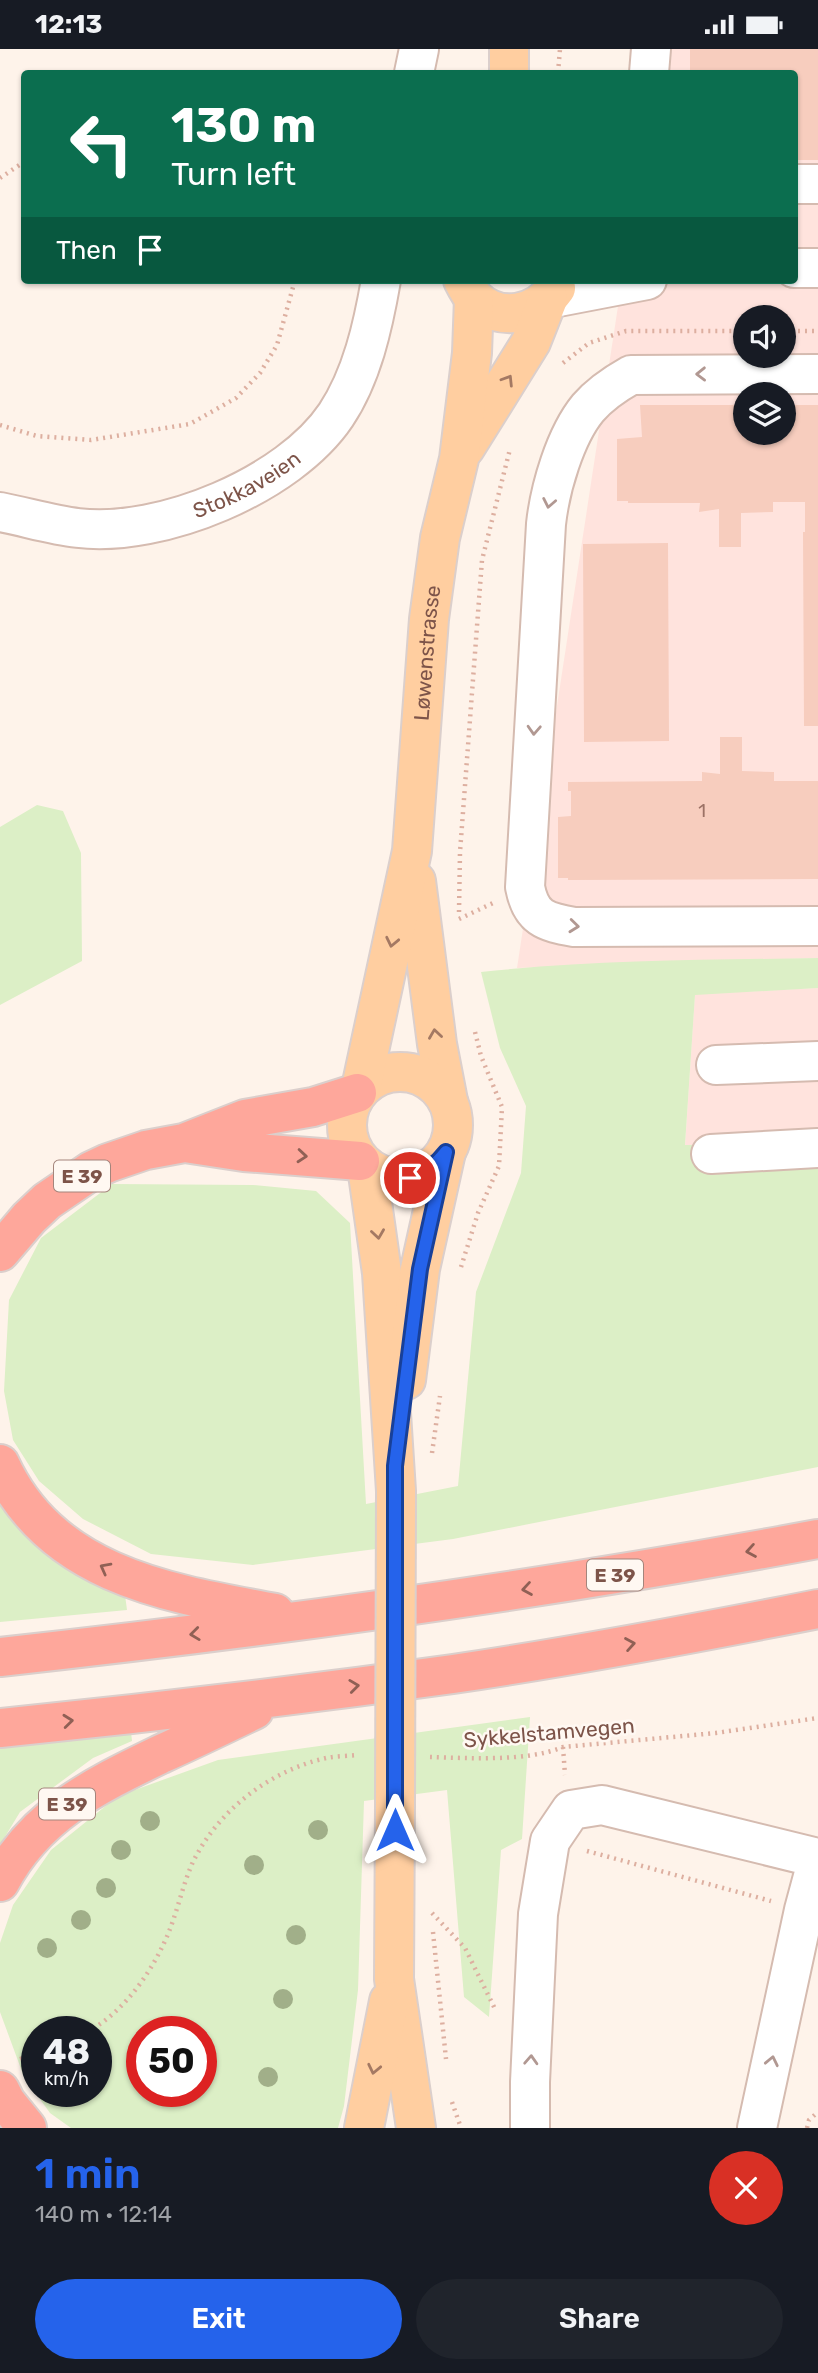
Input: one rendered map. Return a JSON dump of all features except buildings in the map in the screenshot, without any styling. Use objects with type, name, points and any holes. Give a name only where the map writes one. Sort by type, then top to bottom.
[{"type":"highway","name":"E 39","points":[[1,1254],[38,1209],[90,1171],[127,1156],[184,1143],[245,1119],[313,1107],[359,1091]]},
{"type":"highway","name":"E 39","points":[[184,1143],[363,1164]]},
{"type":"highway","name":"E 39","points":[[0,1464],[24,1504],[44,1526],[66,1546],[115,1574],[169,1591],[311,1620]]},
{"type":"highway","name":"E 39","points":[[0,1657],[311,1620],[678,1565],[818,1539]]},
{"type":"highway","name":"E 39","points":[[0,1728],[130,1716],[453,1674],[818,1609]]},
{"type":"highway","name":"E 39","points":[[0,1882],[22,1848],[64,1806],[121,1773],[286,1695]]},
{"type":"highway","points":[[10,2074],[6,2102],[27,2128]]},
{"type":"main road","points":[[468,289],[490,310],[510,314],[530,311],[554,290]]},
{"type":"main road","name":"Løwenstrasse","points":[[359,1091],[412,851],[429,619],[440,538],[459,459],[472,353],[468,289]]},
{"type":"main road","name":"Løwenstrasse","points":[[459,459],[531,342],[554,290]]},
{"type":"main road","name":"Løwenstrasse","points":[[412,851],[437,1044],[448,1101]]},
{"type":"main road","points":[[416,2128],[394,1979],[395,1806],[407,1474],[420,1269],[454,1127],[448,1101],[438,1087],[424,1077],[408,1072],[391,1072],[375,1077],[359,1091],[350,1106],[348,1135],[352,1149],[363,1164],[380,1175],[410,1178],[430,1168],[446,1152]]},
{"type":"main road","points":[[363,1164],[382,1273],[407,1474]]},
{"type":"main road","points":[[364,2128],[394,1979]]},
{"type":"street","points":[[415,70],[419,49]]},
{"type":"street","points":[[649,70],[651,49]]},
{"type":"street","points":[[798,184],[818,184]]},
{"type":"street","points":[[798,268],[818,268]]},
{"type":"street","name":"Stokkaveien","points":[[0,512],[79,528],[119,529],[185,516],[261,482],[303,452],[325,431],[338,412],[365,352],[381,284]]},
{"type":"street","points":[[554,290],[610,284]]},
{"type":"street","points":[[818,374],[631,375],[610,387],[587,409],[570,440],[549,498],[547,511],[525,887],[536,913],[549,922],[574,927],[818,926]]},
{"type":"street","points":[[716,1065],[818,1061]]},
{"type":"street","points":[[711,1154],[818,1148]]},
{"type":"street","points":[[530,2128],[538,1914],[550,1841],[570,1810],[602,1805],[818,1858],[811,1915],[757,2128]]},
{"type":"path","points":[[558,70],[560,49]]},
{"type":"path","points":[[0,178],[21,164]]},
{"type":"path","points":[[0,425],[37,436],[91,440],[190,424],[236,398],[260,373],[277,345],[294,284]]},
{"type":"path","points":[[562,364],[589,343],[626,331],[733,331]]},
{"type":"path","points":[[796,331],[818,331]]},
{"type":"path","points":[[459,919],[460,852],[482,560],[511,443]]},
{"type":"path","points":[[459,1271],[478,1213],[499,1167],[502,1107],[481,1056],[472,1022]]},
{"type":"path","points":[[407,1474],[441,1388]]},
{"type":"path","name":"Sykkelstamvegen","points":[[416,1756],[481,1759],[716,1733],[818,1718]]},
{"type":"path","points":[[109,2016],[118,2009],[151,1967],[169,1931],[191,1867],[204,1842],[231,1809],[261,1786],[290,1770],[327,1758],[365,1755]]},
{"type":"path","points":[[550,1841],[811,1915]]},
{"type":"path","points":[[447,2070],[432,1913],[465,1948],[501,2020]]},
{"type":"path","points":[[449,2096],[461,2128]]},
{"type":"path","points":[[807,2128],[809,2120],[818,2112]]},
{"type":"shaded area","points":[[636,49],[818,49],[818,958],[517,968],[621,284],[798,284],[798,70],[635,70]]},
{"type":"shaded area","points":[[818,988],[818,1144],[685,1146],[695,994]]},
{"type":"green space","points":[[37,805],[63,811],[81,853],[82,961],[0,1005],[0,827]]},
{"type":"green space","points":[[818,958],[818,988],[695,995],[685,1145],[818,1144],[818,1467],[453,1539],[253,1565],[151,1554],[83,1519],[39,1481],[13,1440],[4,1391],[9,1300],[41,1238],[112,1184],[253,1185],[316,1191],[350,1223],[366,1504],[458,1486],[476,1292],[521,1173],[526,1106],[500,1048],[481,972],[607,963]]},
{"type":"green space","points":[[0,1497],[17,1527],[63,1565],[125,1595],[127,1610],[0,1622]]},
{"type":"green space","points":[[530,1717],[522,1839],[501,1850],[489,2017],[464,1997],[447,1790],[364,1801],[358,1990],[344,2106],[338,2128],[71,2128],[46,2107],[112,2107],[112,2016],[21,2016],[21,2069],[0,2012],[0,1943],[13,1905],[51,1850],[118,1796],[218,1760]]},
{"type":"green space","points":[[131,1732],[132,1741],[93,1758],[20,1812],[0,1845],[0,1744]]},
{"type":"route","points":[[395,1830],[395,1466],[420,1269],[446,1152],[437,1164],[410,1178]]}]
